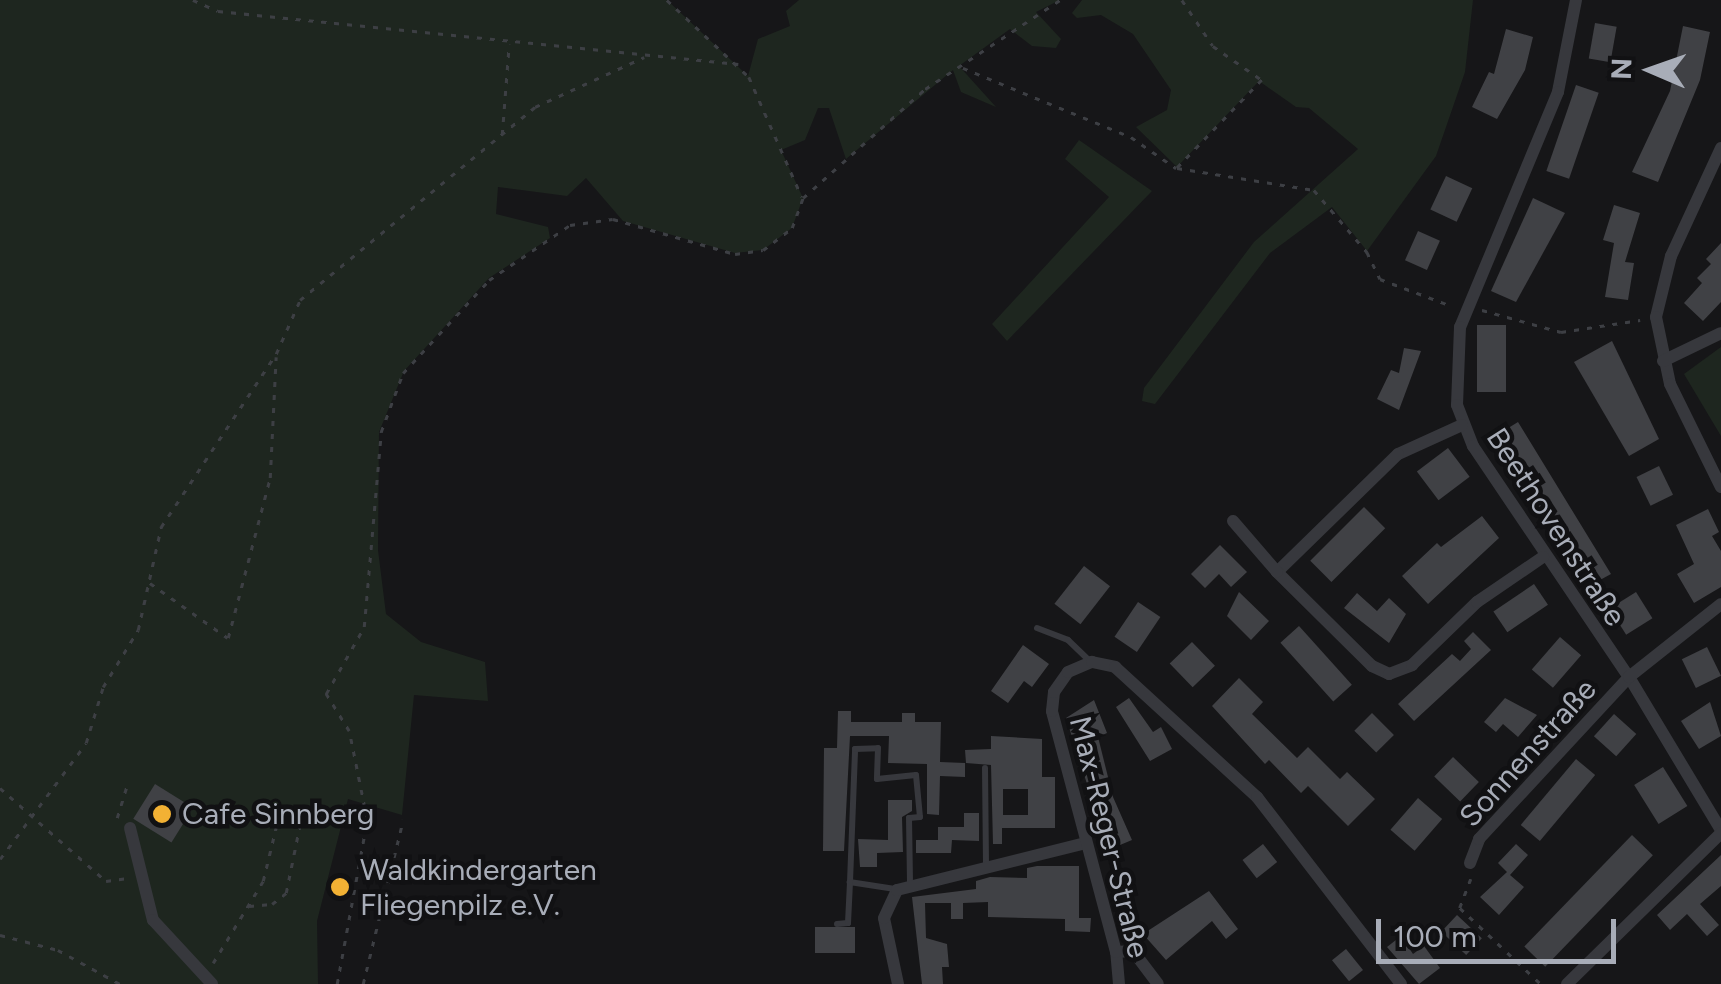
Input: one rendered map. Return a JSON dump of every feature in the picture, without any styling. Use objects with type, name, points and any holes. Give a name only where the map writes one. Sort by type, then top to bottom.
[{"type":"street","name":"Beethovenstraße","points":[[1576,0],[1558,92],[1466,308],[1454,379],[1462,425],[1543,557],[1629,677],[1721,831]]},
{"type":"street","points":[[1721,148],[1671,256],[1656,317],[1663,361],[1721,487]]},
{"type":"street","points":[[1663,361],[1721,333]]},
{"type":"street","points":[[1277,572],[1398,454],[1462,425]]},
{"type":"street","points":[[1233,521],[1277,572],[1372,666],[1388,674],[1412,665],[1477,602],[1543,557]]},
{"type":"street","name":"Sonnenstraße","points":[[1470,863],[1479,839],[1629,677],[1721,604]]},
{"type":"street","points":[[1092,662],[1115,667],[1257,798],[1401,984]]},
{"type":"street","name":"Max-Reger-Straße","points":[[1092,662],[1068,672],[1054,692],[1052,711],[1116,952],[1118,984]]},
{"type":"street","points":[[130,828],[139,877],[164,938],[208,980]]},
{"type":"street","points":[[1567,984],[1721,831]]},
{"type":"street","points":[[898,984],[884,918],[904,888],[1086,843]]},
{"type":"street","points":[[1116,952],[1132,951],[1158,984]]},
{"type":"lane","points":[[1037,628],[1068,640],[1092,662]]},
{"type":"lane","points":[[837,924],[848,922],[855,749],[878,748],[878,779],[916,775],[920,818],[909,818],[904,888],[850,882]]},
{"type":"lane","points":[[985,768],[986,868]]},
{"type":"path","points":[[193,0],[218,11],[644,58],[738,64]]},
{"type":"path","points":[[667,0],[738,64],[803,198]]},
{"type":"path","points":[[337,984],[367,820],[349,731],[326,694],[364,626],[381,432],[403,373],[489,280],[570,225],[613,219],[735,254],[762,250],[792,228],[803,198],[925,89],[1060,0]]},
{"type":"path","points":[[1177,168],[1262,80],[1213,46],[1182,0]]},
{"type":"path","points":[[502,135],[509,43]]},
{"type":"path","points":[[0,859],[86,742],[104,686],[138,630],[162,527],[183,486],[276,354],[300,300],[536,107],[644,58]]},
{"type":"path","points":[[960,66],[1131,137],[1177,168],[1314,190],[1366,252],[1380,279],[1466,308],[1561,332],[1656,317]]},
{"type":"path","points":[[149,582],[228,638],[270,478],[276,354]]},
{"type":"path","points":[[128,782],[114,816],[130,828]]},
{"type":"path","points":[[0,788],[106,881],[139,877]]},
{"type":"path","points":[[208,980],[274,854],[278,820],[324,823]]},
{"type":"path","points":[[364,984],[403,820]]},
{"type":"path","points":[[249,906],[272,904],[286,893],[301,823]]},
{"type":"path","points":[[1470,863],[1471,886],[1460,908],[1541,984]]},
{"type":"path","points":[[0,934],[58,950],[120,984]]},
{"type":"shaded area","points":[[0,0],[667,0],[748,76],[758,39],[790,26],[786,11],[799,0],[1060,0],[1036,12],[1061,39],[1056,48],[1032,46],[1010,29],[959,66],[996,107],[961,92],[953,70],[846,159],[829,108],[818,108],[805,140],[781,150],[803,198],[792,228],[763,250],[735,253],[623,221],[586,178],[567,196],[498,187],[496,214],[548,227],[550,238],[489,278],[404,371],[379,432],[378,550],[386,614],[421,642],[485,662],[488,701],[414,695],[402,815],[348,799],[317,921],[318,984],[0,984]]},
{"type":"shaded area","points":[[1082,0],[1473,0],[1465,72],[1436,156],[1367,251],[1332,207],[1270,253],[1155,404],[1142,401],[1144,388],[1254,242],[1358,149],[1309,108],[1296,107],[1259,81],[1177,167],[1136,127],[1167,110],[1171,90],[1133,34],[1101,15],[1077,18],[1072,13]]},
{"type":"shaded area","points":[[1079,140],[1152,191],[1007,341],[992,324],[1109,197],[1065,159]]},
{"type":"shaded area","points":[[1721,347],[1721,436],[1684,374]]},
{"type":"building","points":[[1595,23],[1617,27],[1610,62],[1589,58]]},
{"type":"building","points":[[1683,26],[1710,32],[1700,80],[1658,182],[1632,172],[1670,91]]},
{"type":"building","points":[[1506,29],[1533,37],[1525,70],[1497,119],[1472,107],[1489,72],[1494,74]]},
{"type":"building","points":[[1576,85],[1599,93],[1569,179],[1546,171]]},
{"type":"building","points":[[1446,176],[1472,188],[1457,222],[1430,210]]},
{"type":"building","points":[[1533,198],[1565,213],[1516,302],[1491,291]]},
{"type":"building","points":[[1614,205],[1640,213],[1625,262],[1634,263],[1628,300],[1605,297],[1614,243],[1603,240]]},
{"type":"building","points":[[1418,231],[1440,241],[1427,270],[1405,260]]},
{"type":"building","points":[[1721,243],[1721,302],[1703,321],[1684,303],[1702,283],[1697,278],[1711,264],[1706,259]]},
{"type":"building","points":[[1477,325],[1506,325],[1506,392],[1477,392]]},
{"type":"building","points":[[1612,341],[1659,439],[1629,456],[1574,362]]},
{"type":"building","points":[[1404,348],[1421,351],[1399,410],[1377,399],[1391,370],[1399,373]]},
{"type":"building","points":[[1518,422],[1611,574],[1589,586],[1564,538],[1528,497],[1492,438]]},
{"type":"building","points":[[1448,448],[1470,477],[1439,500],[1417,471]]},
{"type":"building","points":[[1659,466],[1673,495],[1651,506],[1637,477]]},
{"type":"building","points":[[1364,507],[1385,528],[1331,582],[1310,561]]},
{"type":"building","points":[[1708,509],[1719,532],[1712,536],[1721,551],[1721,587],[1694,603],[1677,574],[1694,564],[1676,525]]},
{"type":"building","points":[[1482,516],[1499,538],[1428,604],[1402,576],[1437,543],[1441,547]]},
{"type":"building","points":[[1220,545],[1247,572],[1231,587],[1219,574],[1205,588],[1191,574]]},
{"type":"building","points":[[1084,566],[1110,586],[1080,624],[1054,604]]},
{"type":"building","points":[[1534,584],[1548,605],[1507,632],[1493,611]]},
{"type":"building","points":[[1239,592],[1269,621],[1251,640],[1227,616]]},
{"type":"building","points":[[1636,592],[1652,618],[1626,635],[1610,608]]},
{"type":"building","points":[[1357,593],[1377,611],[1389,598],[1406,614],[1389,643],[1344,608]]},
{"type":"building","points":[[1138,602],[1160,617],[1137,652],[1115,637]]},
{"type":"building","points":[[1299,626],[1352,685],[1333,701],[1280,643]]},
{"type":"building","points":[[1473,632],[1491,650],[1414,721],[1398,704],[1452,654],[1460,661],[1471,649],[1464,641]]},
{"type":"building","points":[[1560,637],[1581,655],[1553,688],[1532,669]]},
{"type":"building","points":[[1192,642],[1215,666],[1193,687],[1170,664]]},
{"type":"building","points":[[1023,645],[1049,664],[1032,687],[1024,681],[1008,703],[991,691]]},
{"type":"building","points":[[1707,647],[1721,676],[1696,688],[1682,659]]},
{"type":"building","points":[[1239,678],[1263,702],[1252,714],[1297,758],[1308,747],[1340,779],[1347,772],[1375,799],[1348,826],[1308,786],[1301,793],[1269,760],[1265,764],[1212,706]]},
{"type":"building","points":[[1129,698],[1153,732],[1161,727],[1172,749],[1150,761],[1116,707]]},
{"type":"building","points":[[1505,698],[1537,715],[1518,737],[1503,724],[1496,732],[1484,722]]},
{"type":"building","points":[[1094,700],[1107,733],[1098,737],[1113,797],[1132,840],[1108,850],[1066,718]]},
{"type":"building","points":[[1710,702],[1721,736],[1699,749],[1681,721]]},
{"type":"building","points":[[838,711],[851,711],[851,722],[902,722],[902,713],[915,713],[915,722],[941,722],[940,762],[965,763],[965,777],[940,776],[939,815],[927,814],[927,764],[888,763],[889,736],[850,736],[844,851],[823,851],[824,748],[837,748]]},
{"type":"building","points":[[1372,713],[1394,735],[1376,753],[1354,731]]},
{"type":"building","points":[[1614,714],[1636,734],[1616,756],[1594,736]]},
{"type":"building","points":[[991,736],[1042,739],[1042,777],[1055,777],[1055,828],[1002,828],[1002,844],[993,844],[991,765],[966,763],[965,750],[991,749]],"holes":[[[1003,789],[1028,789],[1028,815],[1003,815]]]},
{"type":"building","points":[[1453,757],[1479,782],[1460,801],[1434,776]]},
{"type":"building","points":[[1576,759],[1595,775],[1540,841],[1521,825]]},
{"type":"building","points":[[1663,767],[1687,806],[1659,824],[1634,785]]},
{"type":"building","name":"Cafe Sinnberg","points":[[155,784],[193,808],[171,843],[133,819]]},
{"type":"building","points":[[1418,798],[1442,819],[1415,851],[1390,830]]},
{"type":"building","points":[[888,800],[912,800],[912,811],[902,817],[903,852],[877,853],[877,867],[860,867],[858,839],[888,840]]},
{"type":"building","points":[[964,813],[979,813],[979,841],[952,840],[951,853],[916,853],[916,840],[938,840],[938,827],[964,827]]},
{"type":"building","points":[[1632,835],[1653,855],[1545,967],[1524,946]]},
{"type":"building","points":[[1263,844],[1277,862],[1257,878],[1243,860]]},
{"type":"building","points":[[1516,844],[1528,855],[1510,875],[1524,887],[1499,915],[1480,897],[1507,872],[1498,863]]},
{"type":"building","points":[[1721,855],[1721,886],[1700,904],[1719,925],[1707,936],[1687,914],[1670,930],[1657,915]]},
{"type":"building","points":[[1079,866],[1079,918],[1091,918],[1090,932],[1065,931],[1065,919],[988,917],[988,902],[963,903],[963,919],[951,919],[951,903],[925,903],[926,938],[947,944],[949,967],[942,967],[943,984],[922,984],[912,897],[976,889],[976,881],[990,877],[1027,878],[1027,868]]},
{"type":"building","points":[[1209,891],[1238,929],[1226,939],[1212,921],[1166,960],[1143,934]]},
{"type":"building","points":[[1457,915],[1482,938],[1466,955],[1441,932]]},
{"type":"building","points":[[815,927],[855,927],[855,953],[815,953]]},
{"type":"building","points":[[1401,936],[1413,954],[1424,946],[1440,968],[1419,984],[1387,947]]},
{"type":"building","points":[[1346,949],[1363,970],[1349,981],[1332,960]]},
{"type":"place","name":"Cafe Sinnberg","points":[[162,814]]},
{"type":"place","name":"Waldkindergarten Fliegenpilz e.V.","points":[[340,887]]}]
